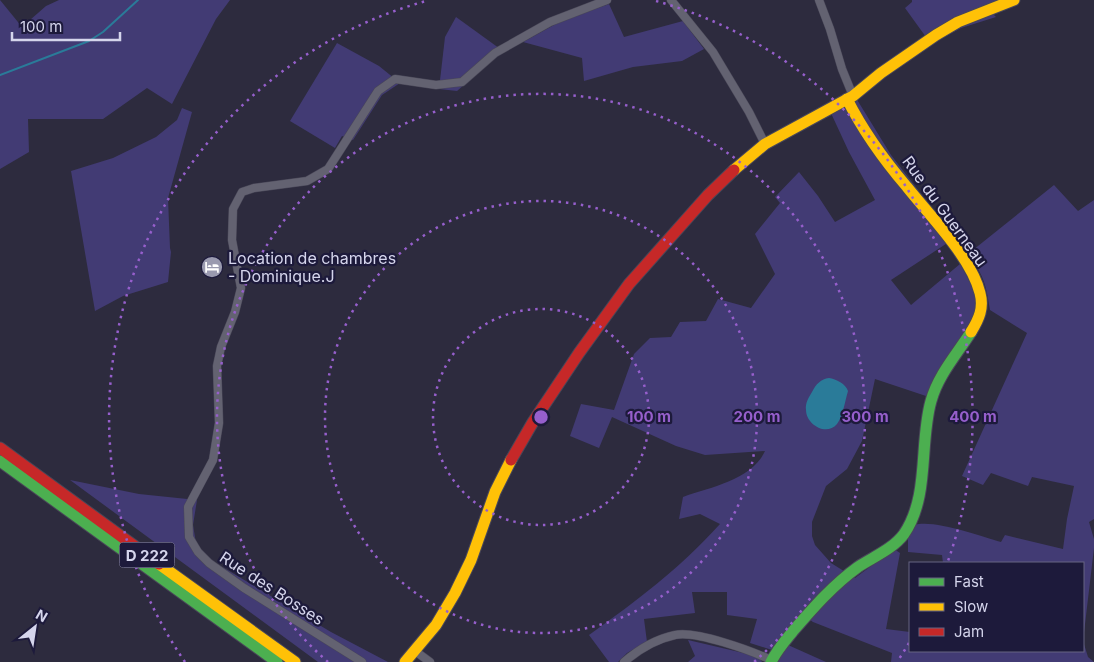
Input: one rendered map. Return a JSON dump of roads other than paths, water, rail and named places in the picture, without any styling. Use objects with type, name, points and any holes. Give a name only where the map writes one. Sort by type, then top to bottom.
[{"type":"main road","points":[[406,662],[436,625],[455,593],[471,560],[505,470],[533,422],[579,353],[630,284],[666,241],[731,172],[766,144],[850,97],[881,73],[958,22],[1014,0]]},
{"type":"main road","name":"Rue du Guerneau","points":[[771,661],[799,624],[835,585],[897,542],[906,531],[912,518],[919,488],[931,401],[941,377],[980,319],[982,306],[978,286],[970,269],[951,242],[896,174],[850,97]]},
{"type":"main road","name":"D 222","points":[[0,448],[295,662]]},
{"type":"main road","name":"D 222","points":[[0,461],[277,662]]},
{"type":"street","name":"Rue des Bosses","points":[[362,662],[244,588],[209,563],[198,552],[190,537],[188,507],[213,460],[219,423],[217,366],[221,347],[235,312],[241,288],[232,240],[233,209],[242,192],[254,188],[307,181],[328,169],[378,90],[396,80],[436,85],[462,82],[494,53],[550,22],[607,0]]},
{"type":"street","points":[[671,0],[713,52],[766,144]]},
{"type":"street","points":[[819,0],[830,29],[850,97]]},
{"type":"street","points":[[624,662],[639,650],[676,635],[690,635],[720,642],[752,651],[771,661]]},
{"type":"street","points":[[415,651],[430,662]]},
{"type":"water","points":[[829,378],[840,382],[848,391],[837,424],[833,428],[822,429],[809,420],[806,405],[817,384]]},
{"type":"waterway","points":[[0,75],[89,41],[103,32],[138,0]]},
{"type":"place","name":"Location de chambres - Dominique.J","points":[[212,267]]}]
